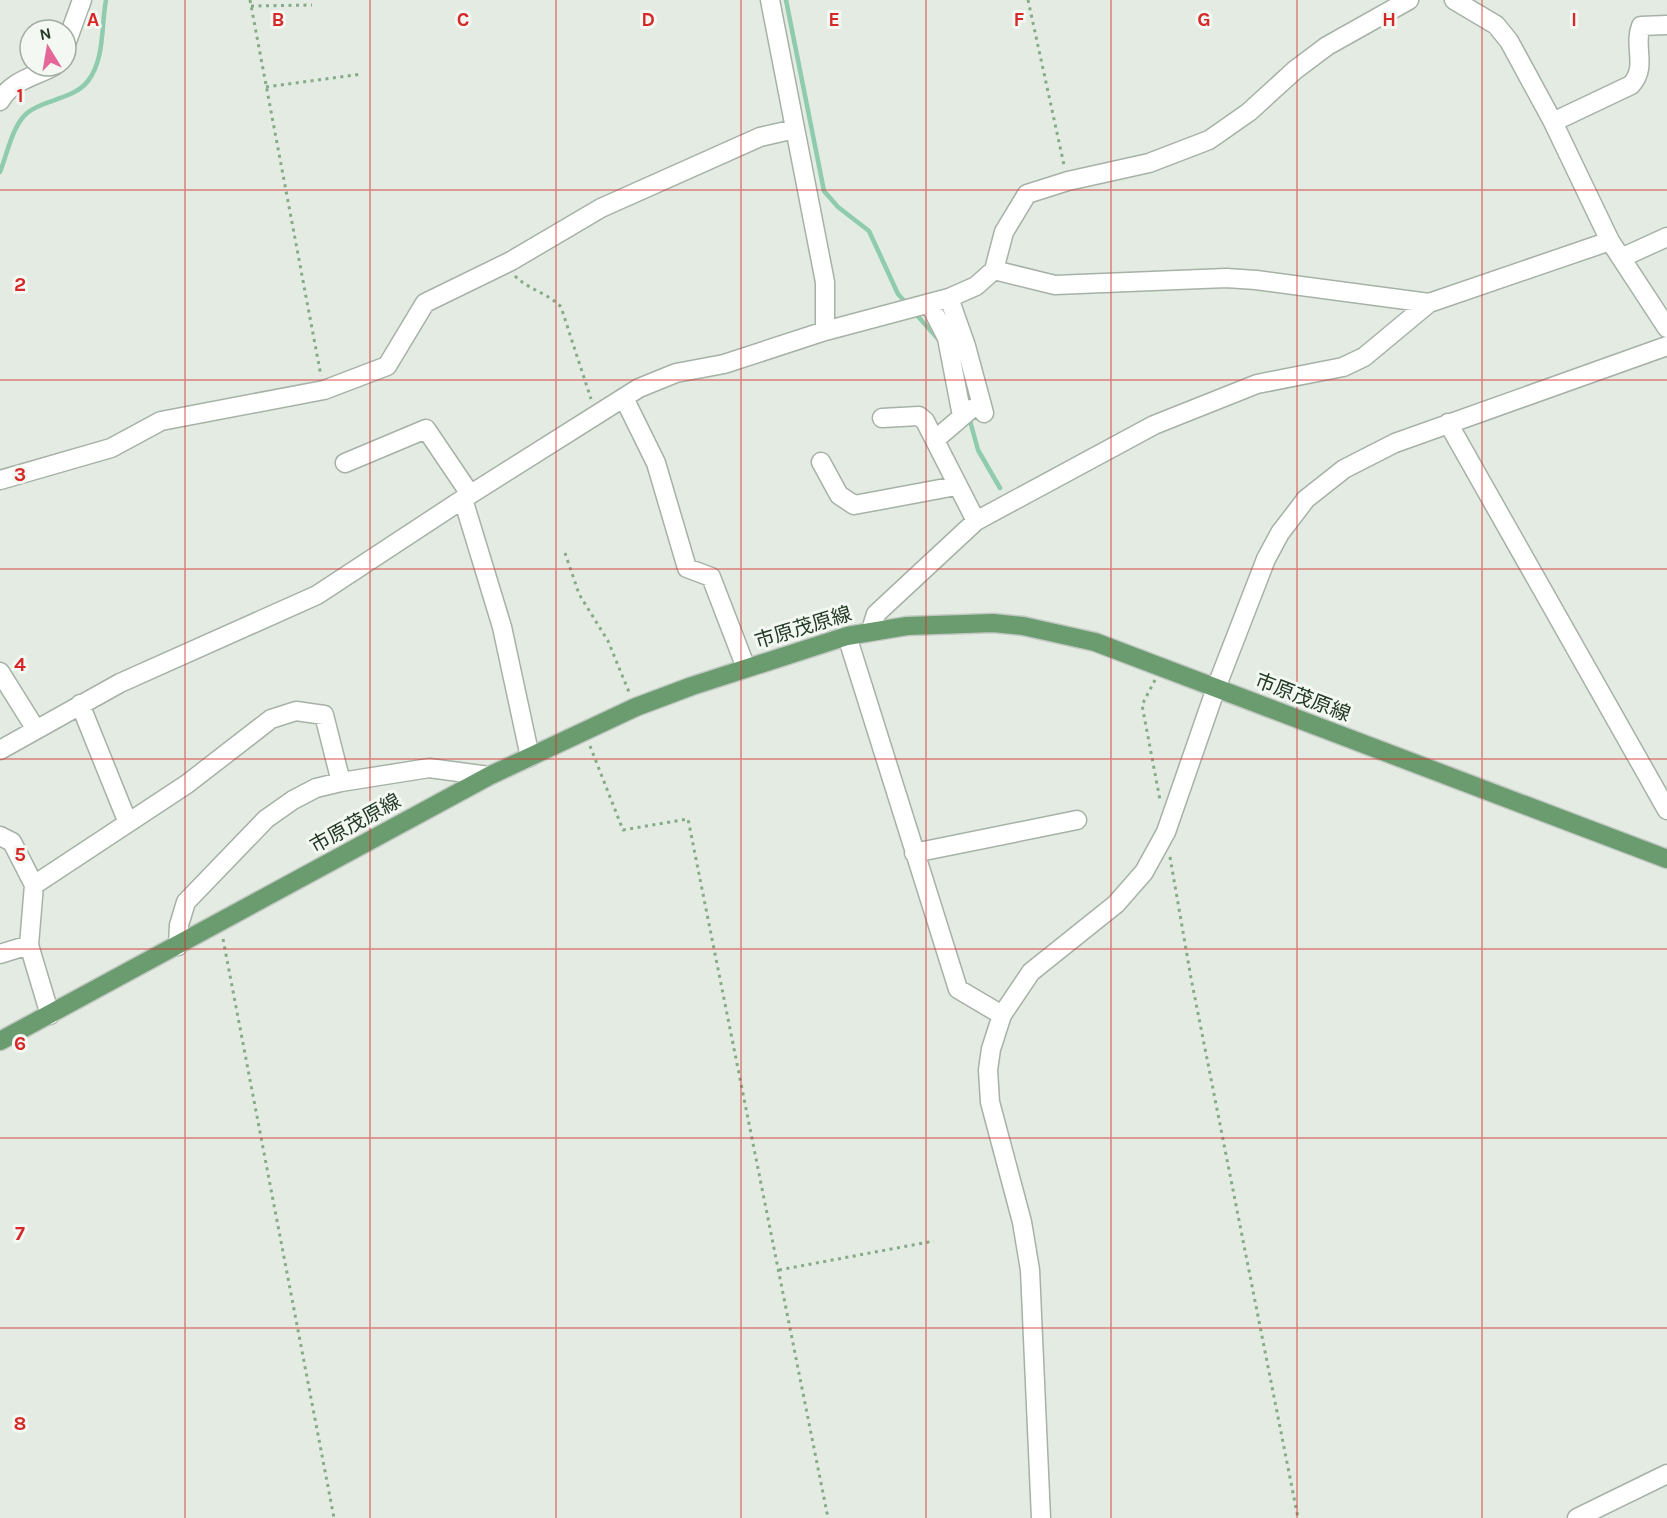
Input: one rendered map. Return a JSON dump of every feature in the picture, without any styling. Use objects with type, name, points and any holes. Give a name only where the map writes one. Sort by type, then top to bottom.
[{"type":"main road","name":"市原茂原線","points":[[0,1041],[489,776],[584,730],[636,707],[746,668],[847,636],[871,630],[933,623],[1023,626],[1095,642],[1667,859]]},
{"type":"street","points":[[75,18],[82,0]]},
{"type":"street","points":[[770,0],[825,282],[825,331]]},
{"type":"street","points":[[0,750],[35,728],[120,683],[317,595],[467,496],[639,388],[676,374],[724,364],[825,331],[950,298],[976,286],[994,270],[1004,232],[1027,194],[1068,181],[1149,163],[1209,140],[1249,112],[1295,70],[1327,46],[1409,0]]},
{"type":"street","points":[[1454,0],[1496,26],[1509,41],[1553,122],[1610,241],[1667,328]]},
{"type":"street","points":[[1553,122],[1631,85],[1637,79],[1641,65],[1641,26],[1667,24]]},
{"type":"street","points":[[0,101],[6,91],[27,78]]},
{"type":"street","points":[[0,480],[111,448],[161,421],[324,390],[387,366],[425,303],[511,261],[602,208],[672,175],[760,137],[795,129]]},
{"type":"street","points":[[1621,258],[1667,237]]},
{"type":"street","points":[[871,630],[876,614],[976,521],[1154,425],[1257,384],[1343,367],[1364,357],[1430,303],[1610,241]]},
{"type":"street","points":[[994,270],[1055,285],[1226,278],[1430,303]]},
{"type":"street","points":[[936,439],[962,416],[982,408],[966,346],[950,298]]},
{"type":"street","points":[[929,303],[947,338],[962,416]]},
{"type":"street","points":[[1041,1518],[1030,1270],[1023,1222],[990,1102],[991,1049],[1002,1015],[1030,972],[1116,904],[1137,880],[1166,832],[1216,688],[1266,560],[1292,515],[1306,499],[1326,481],[1367,456],[1448,423],[1667,346]]},
{"type":"street","points":[[624,398],[656,463],[687,568],[711,577],[746,668]]},
{"type":"street","points":[[882,418],[919,416],[936,439],[956,486],[976,521]]},
{"type":"street","points":[[1448,423],[1667,810]]},
{"type":"street","points":[[345,463],[426,429],[467,496],[502,627],[530,757]]},
{"type":"street","points":[[821,462],[839,495],[854,505],[956,486]]},
{"type":"street","points":[[847,636],[958,989],[1002,1015]]},
{"type":"street","points":[[0,672],[35,728]]},
{"type":"street","points":[[80,704],[128,823]]},
{"type":"street","points":[[34,885],[187,783],[271,719],[296,711],[324,715],[341,782]]},
{"type":"street","points":[[178,946],[179,925],[186,902],[266,819],[301,796],[341,782],[429,768],[489,776]]},
{"type":"street","points":[[914,853],[1077,820]]},
{"type":"street","points":[[0,836],[12,842],[34,885],[29,945],[50,1015]]},
{"type":"street","points":[[0,954],[29,945]]},
{"type":"street","points":[[1577,1518],[1667,1474]]},
{"type":"path","points":[[250,0],[324,390]]},
{"type":"path","points":[[1028,0],[1068,181]]},
{"type":"path","points":[[251,6],[312,5]]},
{"type":"path","points":[[266,87],[362,74]]},
{"type":"path","points":[[511,261],[514,275],[523,285],[552,298],[561,307],[596,414]]},
{"type":"path","points":[[565,554],[579,594],[608,641],[636,707]]},
{"type":"path","points":[[1161,667],[1142,705],[1191,978],[1298,1518]]},
{"type":"path","points":[[584,730],[623,830],[688,819],[828,1518]]},
{"type":"path","points":[[220,923],[334,1518]]},
{"type":"path","points":[[779,1270],[934,1241]]},
{"type":"waterway","points":[[0,172],[17,125],[27,113],[75,92],[88,81],[100,53],[106,0]]},
{"type":"waterway","points":[[786,0],[824,191],[838,207],[869,231],[898,294],[907,304]]},
{"type":"waterway","points":[[915,313],[939,340]]},
{"type":"waterway","points":[[969,417],[978,450],[1000,488]]}]
